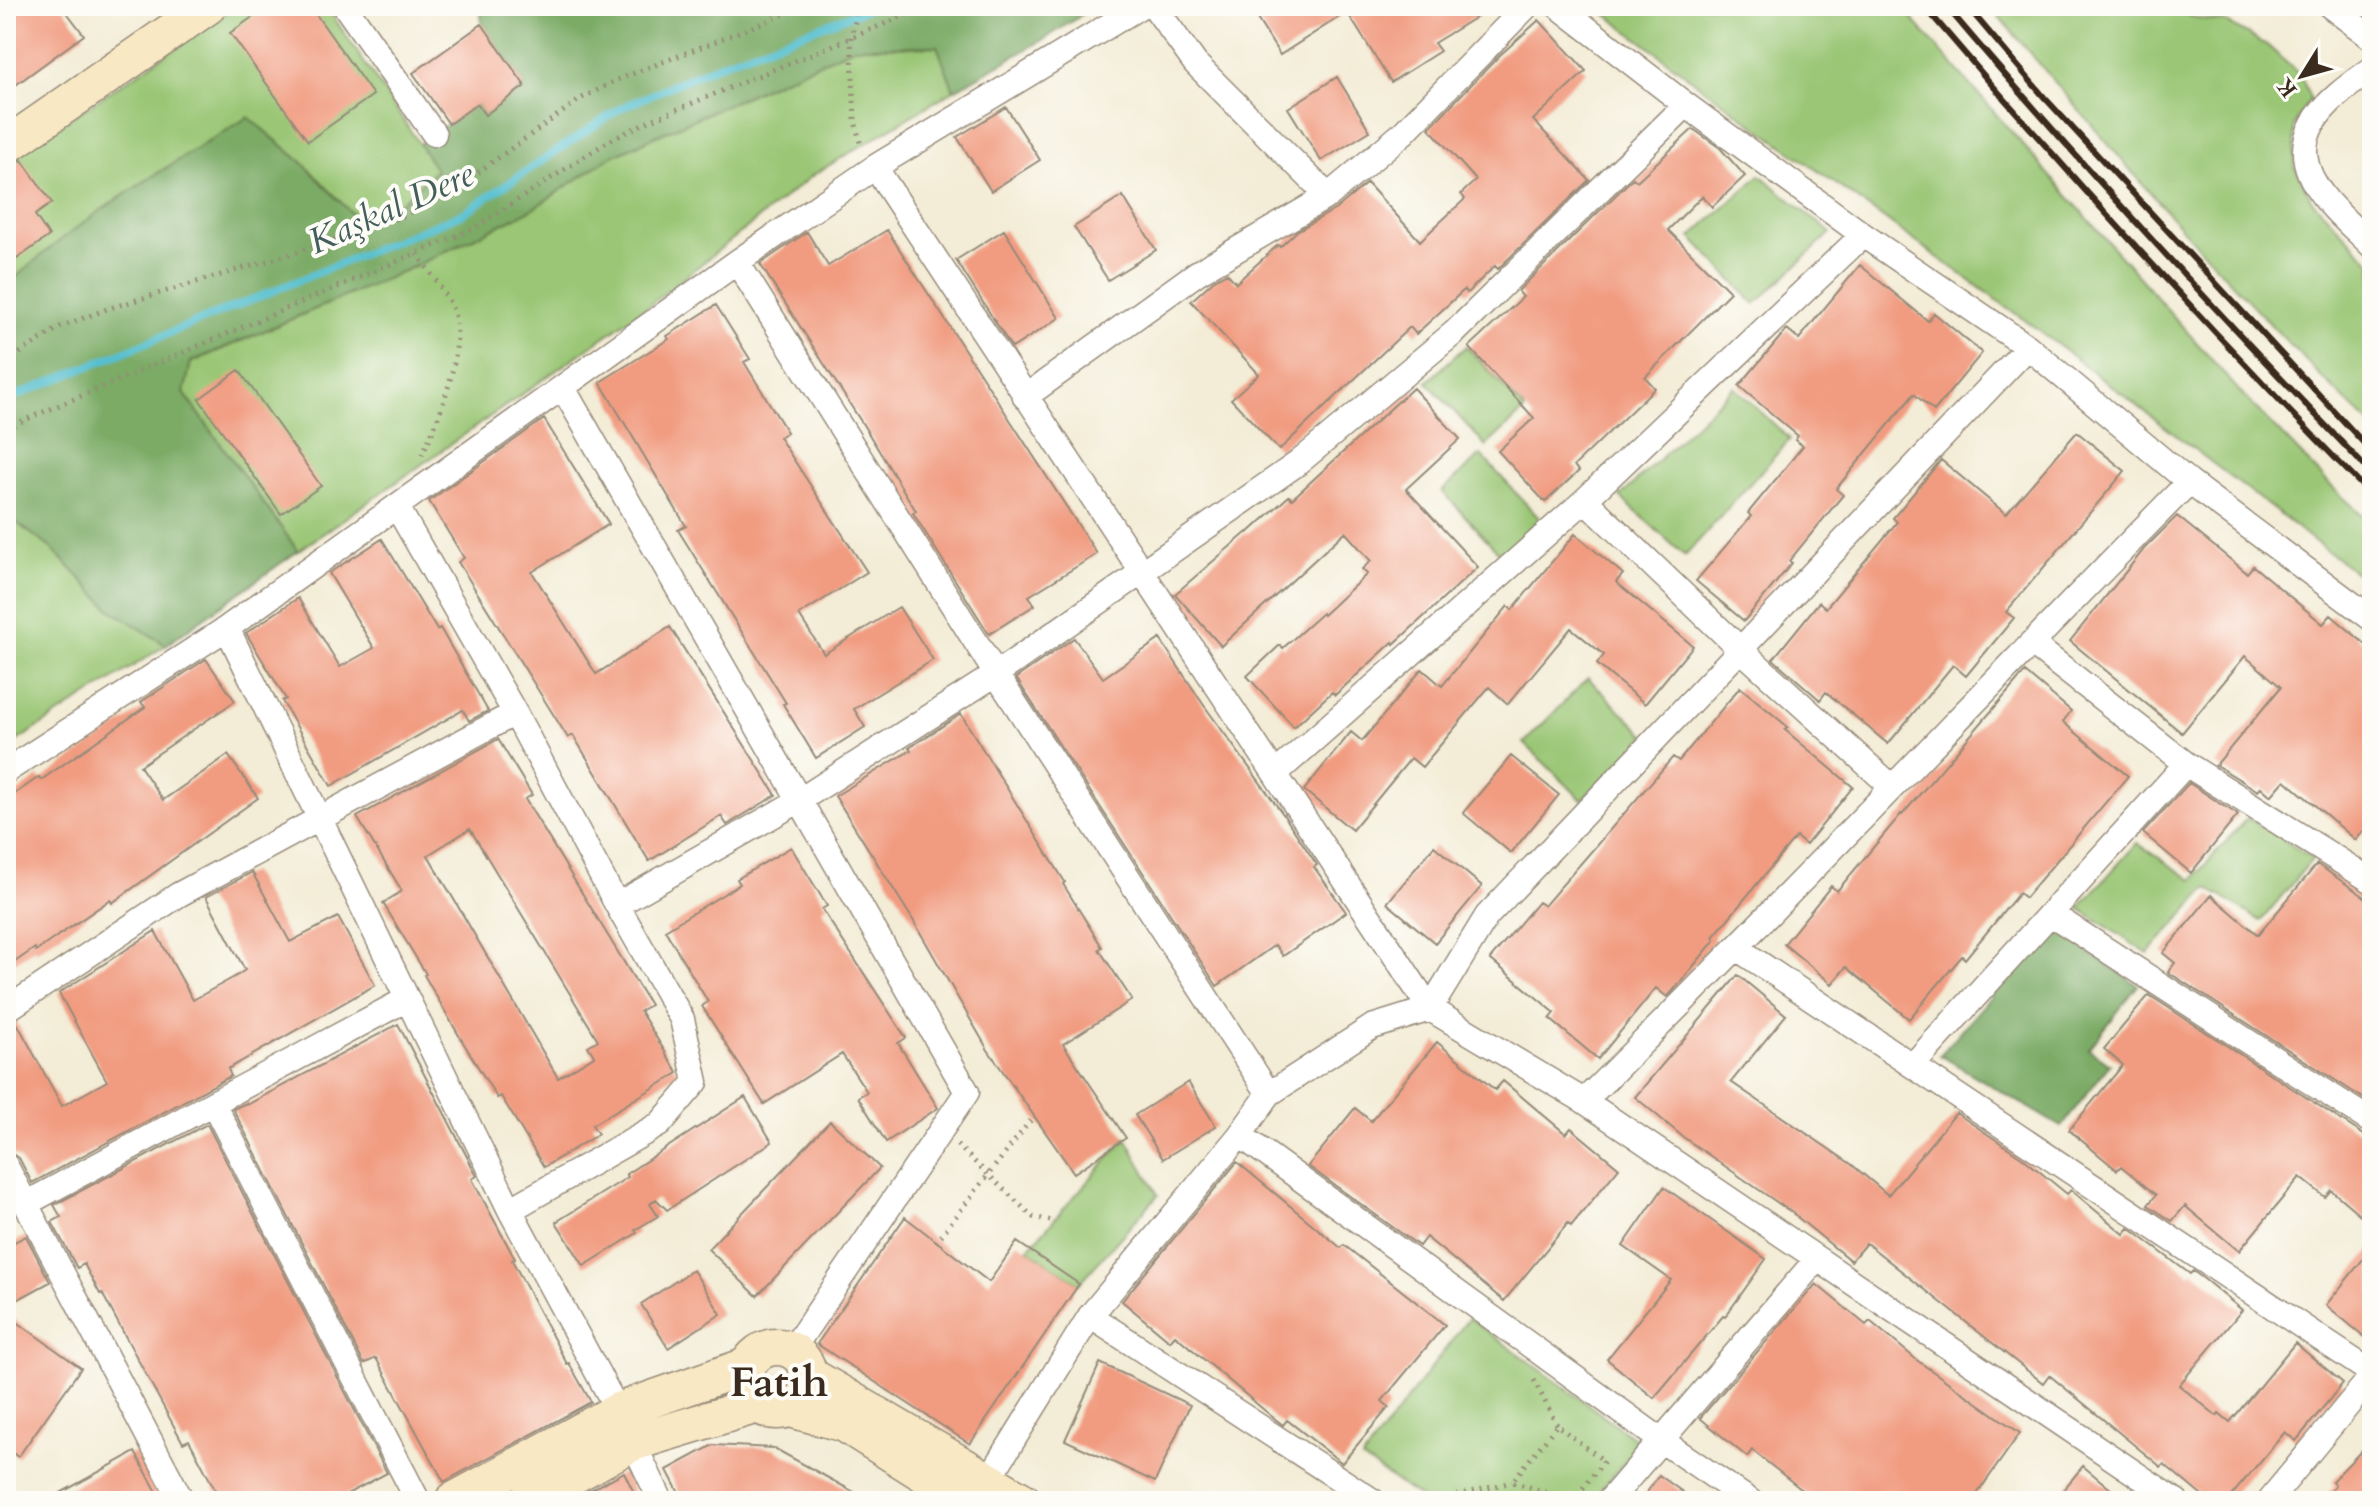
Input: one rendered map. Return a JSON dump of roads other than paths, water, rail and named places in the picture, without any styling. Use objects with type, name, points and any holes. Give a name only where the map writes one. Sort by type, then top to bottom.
[{"type":"main road","points":[[6,146],[208,6]]},
{"type":"main road","points":[[453,1501],[625,1427],[747,1366],[753,1357],[771,1347],[800,1362],[977,1494]]},
{"type":"main road","points":[[527,1501],[625,1427],[774,1407],[805,1395],[800,1362]]},
{"type":"main road","points":[[747,1366],[746,1387],[774,1407],[845,1424],[977,1494],[1023,1501]]},
{"type":"street","points":[[345,6],[434,134]]},
{"type":"street","points":[[6,771],[227,628],[737,262],[875,167],[1141,6]]},
{"type":"street","points":[[1154,6],[1195,63],[1328,196]]},
{"type":"street","points":[[1025,397],[1197,273],[1328,196],[1403,133],[1527,6]]},
{"type":"street","points":[[1558,6],[1863,235],[2028,347],[2189,482],[2372,619]]},
{"type":"street","points":[[2330,6],[2372,38]]},
{"type":"street","points":[[2372,69],[2342,89],[2314,118],[2304,142],[2307,170],[2323,197],[2372,246]]},
{"type":"street","points":[[617,905],[800,800],[996,674],[1298,463],[1455,332],[1686,105]]},
{"type":"street","points":[[875,167],[1430,1009],[1584,1101],[2176,1501]]},
{"type":"street","points":[[1276,773],[1585,500],[1863,235]]},
{"type":"street","points":[[737,262],[996,674],[1269,1094]]},
{"type":"street","points":[[977,1494],[1090,1316],[1240,1135],[1269,1094],[1372,1027],[1430,1009],[1487,916],[2028,347]]},
{"type":"street","points":[[563,388],[967,1092],[800,1362]]},
{"type":"street","points":[[1584,1101],[1738,949],[1891,786],[2189,482]]},
{"type":"street","points":[[1585,500],[1740,649],[1891,786]]},
{"type":"street","points":[[397,507],[515,713],[617,905],[682,1019],[696,1082],[660,1124],[510,1210]]},
{"type":"street","points":[[227,628],[510,1210],[661,1501]]},
{"type":"street","points":[[2031,643],[2186,764],[2372,881]]},
{"type":"street","points":[[6,1010],[178,895],[515,713]]},
{"type":"street","points":[[1913,1065],[2186,764]]},
{"type":"street","points":[[2051,914],[2372,1122]]},
{"type":"street","points":[[1738,949],[2372,1375],[2269,1501]]},
{"type":"street","points":[[27,1203],[407,999]]},
{"type":"street","points":[[213,1103],[418,1501]]},
{"type":"street","points":[[1240,1135],[1662,1441],[1750,1501]]},
{"type":"street","points":[[6,1166],[182,1501]]},
{"type":"street","points":[[1609,1501],[1817,1259]]},
{"type":"street","points":[[1090,1316],[1373,1501]]},
{"type":"waterway","name":"Kaşkal Dere","points":[[6,400],[464,213],[621,108],[723,63],[875,6]]},
{"type":"railway","points":[[1924,6],[2144,255],[2372,496]]},
{"type":"railway","points":[[1946,6],[2155,243],[2372,474]]},
{"type":"railway","points":[[1967,6],[2044,97],[2372,452]]},
{"type":"district","name":"Fatih","points":[[779,1382]]}]
